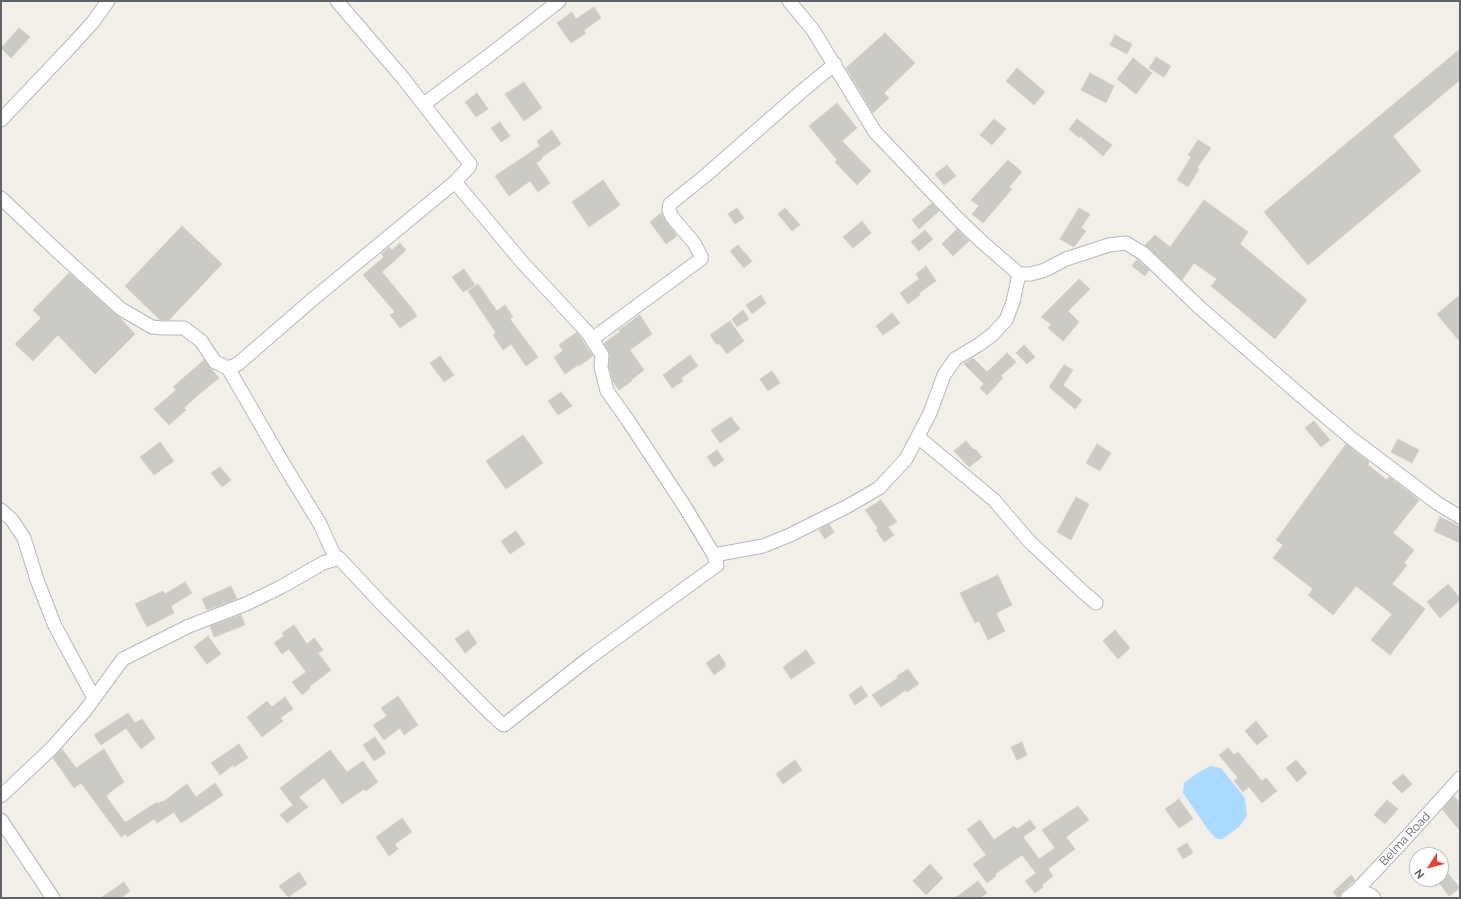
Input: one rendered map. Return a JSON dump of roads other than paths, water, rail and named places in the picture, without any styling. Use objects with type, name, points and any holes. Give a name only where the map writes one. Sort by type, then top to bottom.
[{"type":"street","points":[[1,120],[93,22],[108,1]]},
{"type":"street","points":[[228,368],[238,364],[313,299],[455,182],[470,164],[403,78],[337,1]]},
{"type":"street","points":[[424,104],[559,1]]},
{"type":"street","points":[[789,1],[813,30],[875,132],[981,242],[1019,274],[1032,274],[1045,270],[1066,259],[1109,245],[1126,243],[1144,254],[1211,317],[1351,438],[1436,503],[1460,517]]},
{"type":"street","points":[[592,339],[701,259],[702,256],[694,243],[672,217],[669,210],[670,204],[705,176],[796,96],[835,64]]},
{"type":"street","points":[[1,796],[52,748],[84,712],[123,659],[189,626],[246,604],[281,587],[323,563],[339,558],[347,565],[388,610],[491,714],[504,725],[589,658],[717,565],[714,555],[681,500],[607,391],[601,367],[602,355],[588,333],[522,262],[455,182]]},
{"type":"street","points":[[1,198],[121,309],[152,326],[163,328],[184,328],[201,341],[215,362],[228,368],[320,524],[336,559]]},
{"type":"street","points":[[714,555],[762,546],[790,535],[848,506],[879,488],[906,459],[930,413],[944,375],[955,359],[980,344],[993,334],[1006,320],[1013,302],[1019,274]]},
{"type":"street","points":[[918,437],[994,500],[1029,541],[1082,591],[1096,602]]},
{"type":"street","points":[[1,510],[12,520],[24,538],[37,580],[55,626],[94,698]]},
{"type":"street","name":"Belma Road","points":[[1352,894],[1405,839],[1460,778]]},
{"type":"street","points":[[1,820],[53,898]]},
{"type":"street","points":[[1352,894],[1371,895],[1374,898]]},
{"type":"water","points":[[1210,766],[1221,768],[1245,798],[1247,816],[1239,827],[1222,839],[1217,839],[1209,831],[1183,793],[1184,783]]}]
